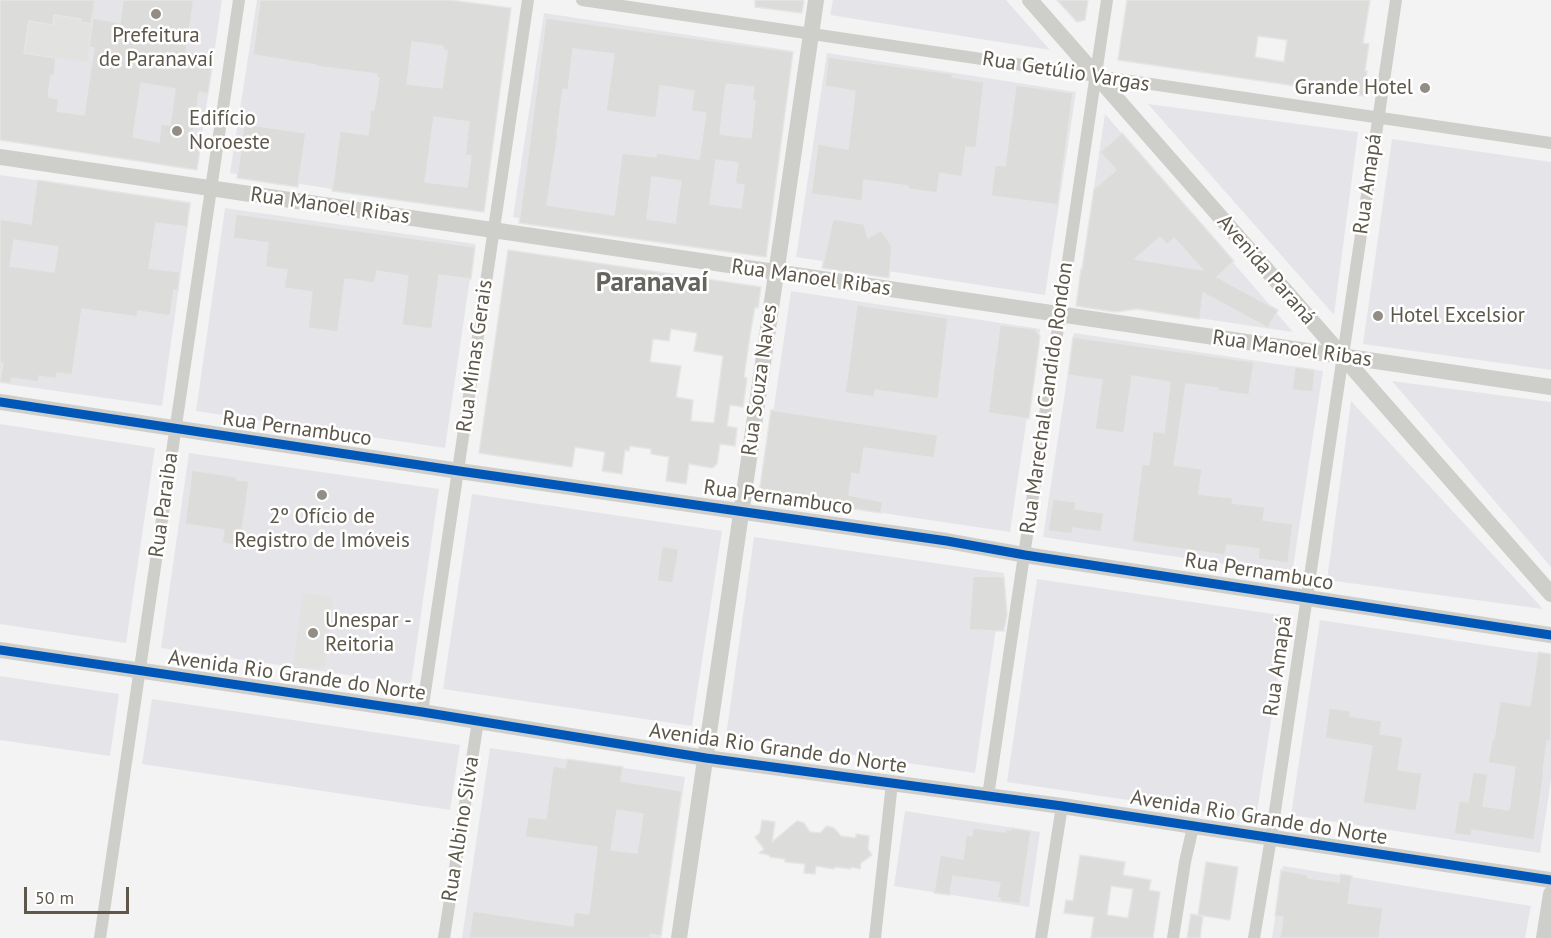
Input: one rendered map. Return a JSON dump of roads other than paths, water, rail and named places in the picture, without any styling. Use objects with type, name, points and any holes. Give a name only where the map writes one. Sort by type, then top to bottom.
[{"type":"street","name":"Rua Paraiba","points":[[100,938],[239,0]]},
{"type":"street","name":"Rua Minas Gerais","points":[[422,712],[528,0]]},
{"type":"street","name":"Rua Getúlio Vargas","points":[[582,0],[1551,143]]},
{"type":"street","name":"Rua Souza Naves","points":[[679,938],[816,0]]},
{"type":"street","name":"Avenida Paraná","points":[[1030,0],[1551,594]]},
{"type":"street","name":"Rua Marechal Candido Rondon","points":[[988,796],[1107,0]]},
{"type":"street","name":"Rua Amapá","points":[[1254,938],[1271,838],[1396,0]]},
{"type":"street","name":"Rua Manoel Ribas","points":[[0,157],[1551,387]]},
{"type":"street","name":"Rua Pernambuco","points":[[0,402],[947,541],[1025,555],[1551,634]]},
{"type":"street","name":"Avenida Rio Grande do Norte","points":[[0,650],[422,712],[706,758],[1062,806],[1551,880]]},
{"type":"street","name":"Rua Albino Silva","points":[[444,938],[478,721]]},
{"type":"street","points":[[875,938],[892,783]]},
{"type":"street","points":[[1041,938],[1062,806]]},
{"type":"street","points":[[1173,938],[1193,827]]},
{"type":"street","points":[[1544,938],[1551,894]]},
{"type":"place","name":"Prefeitura de Paranavaí","points":[[156,14]]},
{"type":"place","name":"Grande Hotel","points":[[1425,88]]},
{"type":"place","name":"Edifício Noroeste","points":[[177,131]]},
{"type":"place","name":"Hotel Excelsior","points":[[1378,316]]},
{"type":"place","name":"2º Ofício de Registro de Imóveis","points":[[322,495]]},
{"type":"place","name":"Unespar - Reitoria","points":[[313,633]]},
{"type":"district","name":"Paranavaí","points":[[652,283]]}]
